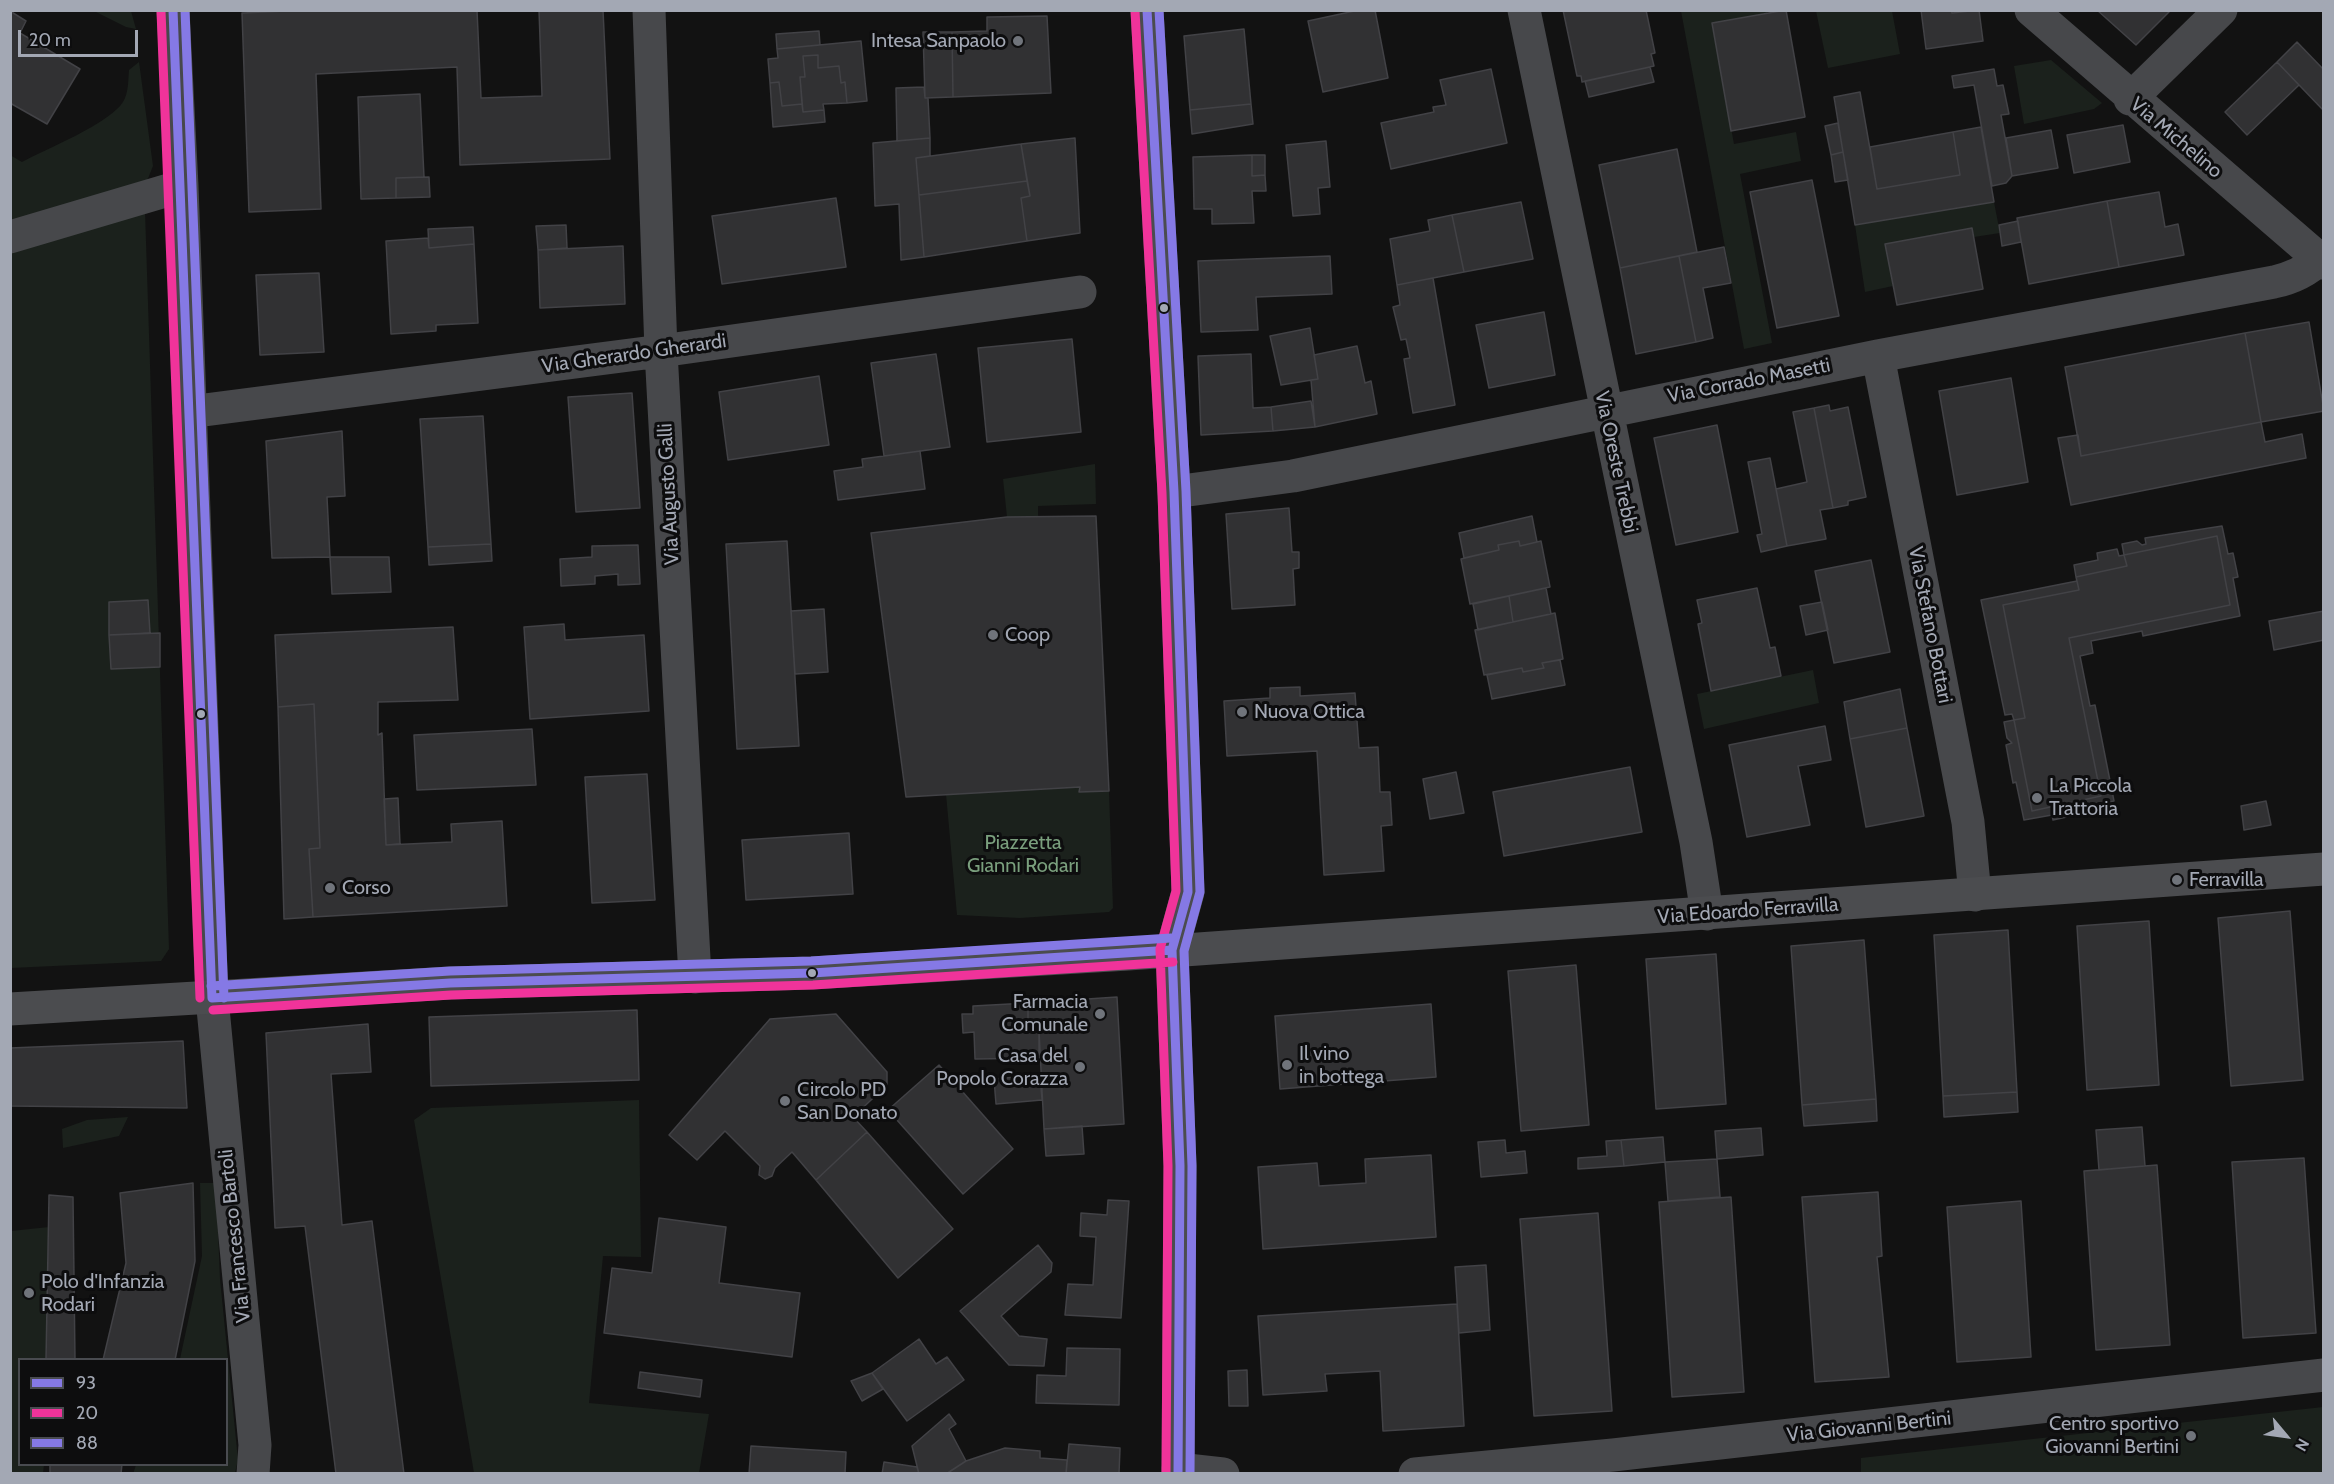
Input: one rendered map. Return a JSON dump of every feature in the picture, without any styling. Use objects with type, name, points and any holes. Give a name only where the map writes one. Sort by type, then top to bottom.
[{"type":"main road","points":[[1147,10],[1174,492],[1188,892],[1172,950],[1180,1178],[1178,1471]]},
{"type":"main road","name":"Via Edoardo Ferravilla","points":[[10,1010],[450,983],[812,972],[1707,914],[2324,869]]},
{"type":"street","name":"Via Francesco Bartoli","points":[[173,10],[182,186],[212,998],[255,1445],[253,1473]]},
{"type":"street","name":"Via Augusto Galli","points":[[649,10],[661,351],[695,977]]},
{"type":"street","name":"Via Oreste Trebbi","points":[[1524,10],[1696,842],[1707,914]]},
{"type":"street","name":"Via Michelino","points":[[2031,10],[2130,99],[2321,261]]},
{"type":"street","points":[[2130,99],[2221,10]]},
{"type":"street","points":[[10,237],[182,186]]},
{"type":"street","name":"Via Corrado Masetti","points":[[1174,492],[1293,476],[1605,410],[1878,356],[2274,282],[2293,278],[2321,261]]},
{"type":"street","name":"Via Gherardo Gherardi","points":[[189,412],[661,351],[1080,292]]},
{"type":"street","name":"Via Stefano Bottari","points":[[1878,356],[1968,822],[1975,895]]},
{"type":"street","name":"Via Giovanni Bertini","points":[[1415,1473],[1614,1464],[2324,1375]]},
{"type":"street","points":[[1178,1471],[1223,1473]]},
{"type":"green space","points":[[94,11],[131,11],[136,29],[126,27]]},
{"type":"green space","points":[[1681,11],[1767,11],[1767,13],[1712,24],[1734,144],[1796,132],[1801,161],[1740,174],[1772,343],[1744,349]]},
{"type":"green space","points":[[1816,11],[1892,11],[1900,54],[1828,68]]},
{"type":"green space","points":[[2051,60],[2102,103],[2094,109],[2024,124],[2014,66]]},
{"type":"green space","points":[[139,62],[153,166],[147,181],[11,224],[10,155],[22,162],[105,119],[123,102],[129,70]]},
{"type":"green space","points":[[1994,202],[2000,233],[1974,237],[1972,228],[1886,244],[1893,286],[1865,292],[1855,225]]},
{"type":"green space","points":[[145,211],[169,949],[161,961],[11,968],[10,253]]},
{"type":"green space","points":[[1095,464],[1096,504],[1038,506],[1038,517],[1007,517],[1003,479]]},
{"type":"green space","points":[[1813,670],[1819,703],[1704,729],[1697,694]]},
{"type":"green space","name":"Piazzetta Gianni Rodari","points":[[1080,787],[1080,792],[1109,791],[1113,908],[1109,912],[1020,918],[957,915],[946,794]]},
{"type":"green space","points":[[639,1100],[641,1257],[603,1256],[589,1403],[709,1414],[699,1473],[474,1473],[414,1120],[431,1108]]},
{"type":"green space","points":[[128,1117],[119,1136],[63,1148],[62,1129],[87,1120]]},
{"type":"green space","points":[[200,1183],[216,1183],[220,1279],[228,1358],[180,1358],[202,1256]]},
{"type":"green space","name":"Polo d'Infanzia Rodari","points":[[49,1227],[46,1358],[18,1358],[18,1466],[44,1466],[43,1473],[11,1474],[11,1231]]},
{"type":"green space","points":[[228,1359],[238,1460],[235,1473],[133,1474],[136,1466],[228,1466]]},
{"type":"green space","name":"Centro sportivo Giovanni Bertini","points":[[2323,1407],[2323,1473],[1861,1473],[1861,1458]]},
{"type":"building","points":[[308,10],[477,10],[481,98],[542,96],[539,10],[603,10],[610,159],[460,165],[457,67],[316,74],[321,209],[249,212],[242,13]]},
{"type":"building","points":[[1359,10],[1375,10],[1388,78],[1323,92],[1308,21]]},
{"type":"building","points":[[1563,10],[1646,10],[1655,53],[1651,54],[1654,66],[1582,82],[1581,76],[1577,76]]},
{"type":"building","points":[[1786,10],[1805,117],[1731,131],[1712,23]]},
{"type":"building","points":[[1921,10],[1951,10],[1952,13],[1979,10],[1983,41],[1926,49]]},
{"type":"building","points":[[2097,10],[2171,10],[2136,45]]},
{"type":"building","points":[[10,11],[26,21],[20,33],[80,69],[47,124],[10,103]]},
{"type":"building","points":[[1047,16],[1051,93],[953,97],[952,32],[987,31],[987,17]]},
{"type":"building","points":[[1244,29],[1251,104],[1190,110],[1184,36]]},
{"type":"building","points":[[819,31],[820,45],[777,49],[776,34]]},
{"type":"building","points":[[923,32],[952,32],[953,97],[925,98]]},
{"type":"building","points":[[861,41],[867,101],[847,103],[845,82],[841,83],[839,66],[818,68],[818,55],[803,56],[805,77],[800,77],[802,104],[782,106],[779,82],[770,83],[768,59],[778,58],[777,49]]},
{"type":"building","points":[[2297,42],[2324,70],[2324,111],[2277,62]]},
{"type":"building","points":[[818,55],[818,68],[839,66],[841,83],[845,82],[847,103],[823,104],[824,110],[803,112],[800,77],[805,77],[803,56]]},
{"type":"building","points":[[2277,62],[2299,85],[2247,135],[2225,112]]},
{"type":"building","points":[[1650,67],[1654,82],[1589,97],[1585,81]]},
{"type":"building","points":[[1491,69],[1507,143],[1391,169],[1381,123],[1434,112],[1433,107],[1446,105],[1440,80]]},
{"type":"building","points":[[1994,69],[1997,86],[2003,85],[2009,114],[2001,115],[2012,176],[2006,183],[1992,186],[1974,85],[1954,88],[1952,76]]},
{"type":"building","points":[[779,82],[782,106],[802,104],[803,112],[824,110],[825,122],[773,127],[770,83]]},
{"type":"building","points":[[924,87],[925,98],[928,98],[930,138],[897,141],[896,88]]},
{"type":"building","points":[[1860,92],[1877,189],[1960,175],[1953,132],[1981,127],[1994,202],[1855,225],[1834,97]]},
{"type":"building","points":[[420,94],[424,177],[396,178],[396,198],[361,199],[358,97]]},
{"type":"building","points":[[1251,104],[1253,124],[1192,134],[1190,110]]},
{"type":"building","points":[[1838,123],[1843,152],[1831,155],[1825,126]]},
{"type":"building","points":[[2123,125],[2130,162],[2074,173],[2067,135]]},
{"type":"building","points":[[2051,130],[2058,168],[2012,176],[2006,138]]},
{"type":"building","points":[[1953,132],[1960,175],[1877,189],[1870,147]]},
{"type":"building","points":[[930,138],[930,156],[916,158],[924,257],[901,260],[899,204],[875,206],[873,143]]},
{"type":"building","points":[[1075,138],[1080,233],[1027,241],[1021,198],[1030,196],[1021,144]]},
{"type":"building","points":[[1326,141],[1330,187],[1318,188],[1320,214],[1293,216],[1286,145]]},
{"type":"building","points":[[1021,144],[1027,181],[919,195],[916,158]]},
{"type":"building","points":[[1677,149],[1697,252],[1620,268],[1599,165]]},
{"type":"building","points":[[1843,152],[1848,180],[1835,182],[1831,155]]},
{"type":"building","points":[[1252,155],[1252,176],[1265,175],[1266,191],[1252,191],[1254,223],[1212,224],[1212,209],[1194,209],[1193,157]]},
{"type":"building","points":[[1252,155],[1265,155],[1265,175],[1252,176]]},
{"type":"building","points":[[429,177],[430,197],[396,198],[396,178]]},
{"type":"building","points":[[1812,180],[1839,316],[1777,328],[1750,192]]},
{"type":"building","points":[[1027,181],[1030,196],[1021,198],[1027,241],[924,257],[919,195]]},
{"type":"building","points":[[2159,192],[2165,227],[2178,224],[2184,255],[2119,267],[2107,201]]},
{"type":"building","points":[[836,198],[846,267],[722,284],[712,216]]},
{"type":"building","points":[[2107,201],[2119,267],[2029,284],[2017,218]]},
{"type":"building","points":[[1521,202],[1533,259],[1464,272],[1452,215]]},
{"type":"building","points":[[1452,215],[1464,272],[1397,285],[1390,239],[1430,231],[1428,220]]},
{"type":"building","points":[[2018,221],[2021,242],[2002,246],[1999,225]]},
{"type":"building","points":[[566,225],[567,248],[538,250],[536,226]]},
{"type":"building","points":[[473,227],[474,244],[429,248],[428,229]]},
{"type":"building","points":[[1972,228],[1983,289],[1897,305],[1885,244]]},
{"type":"building","points":[[428,238],[429,248],[474,244],[478,323],[436,325],[436,331],[391,334],[386,241]]},
{"type":"building","points":[[623,246],[625,304],[540,308],[538,250]]},
{"type":"building","points":[[1724,247],[1731,283],[1703,288],[1713,338],[1696,342],[1679,256]]},
{"type":"building","points":[[1330,256],[1332,294],[1256,297],[1258,330],[1201,332],[1198,261]]},
{"type":"building","points":[[1679,256],[1696,342],[1636,354],[1620,268]]},
{"type":"building","points":[[319,273],[324,352],[260,355],[256,275]]},
{"type":"building","points":[[1433,278],[1455,405],[1413,413],[1404,359],[1410,358],[1406,339],[1401,340],[1393,307],[1400,305],[1397,285]]},
{"type":"building","points":[[1544,312],[1555,375],[1489,388],[1476,325]]},
{"type":"building","points":[[2309,322],[2324,411],[2261,422],[2245,333]]},
{"type":"building","points":[[1310,328],[1318,379],[1281,385],[1270,336]]},
{"type":"building","points":[[2245,333],[2261,422],[2081,456],[2065,367]]},
{"type":"building","points":[[1072,339],[1081,432],[987,442],[978,348]]},
{"type":"building","points":[[1357,346],[1365,383],[1371,381],[1377,414],[1315,427],[1311,380],[1318,379],[1314,355]]},
{"type":"building","points":[[936,354],[950,447],[884,456],[871,363]]},
{"type":"building","points":[[1251,354],[1253,408],[1271,407],[1273,431],[1201,435],[1198,356]]},
{"type":"building","points":[[819,376],[829,445],[728,460],[719,392]]},
{"type":"building","points":[[2011,378],[2028,482],[1957,495],[1939,391]]},
{"type":"building","points":[[632,393],[640,508],[576,512],[568,397]]},
{"type":"building","points":[[1311,401],[1315,427],[1273,431],[1271,407]]},
{"type":"building","points":[[1829,405],[1830,411],[1848,407],[1866,497],[1848,501],[1848,505],[1833,508],[1814,408]]},
{"type":"building","points":[[1814,408],[1833,508],[1820,510],[1826,539],[1787,546],[1776,489],[1807,482],[1793,412]]},
{"type":"building","points":[[483,416],[491,544],[428,547],[420,419]]},
{"type":"building","points":[[2261,422],[2265,442],[2302,434],[2306,458],[2071,505],[2058,438],[2078,435],[2081,456]]},
{"type":"building","points":[[1717,425],[1738,532],[1676,545],[1654,438]]},
{"type":"building","points":[[342,431],[345,496],[327,497],[330,557],[272,558],[266,441]]},
{"type":"building","points":[[920,451],[925,489],[838,500],[834,471],[863,467],[862,459]]},
{"type":"building","points":[[1770,458],[1787,546],[1761,552],[1757,535],[1762,534],[1748,462]]},
{"type":"building","points":[[1289,508],[1292,552],[1299,552],[1299,568],[1293,569],[1295,605],[1232,609],[1226,514]]},
{"type":"building","name":"Coop","points":[[1096,516],[1109,791],[1079,792],[1080,787],[906,797],[871,533],[1007,517]]},
{"type":"building","points":[[1532,516],[1537,542],[1520,546],[1519,541],[1498,545],[1499,550],[1464,558],[1459,533]]},
{"type":"building","points":[[2222,526],[2228,554],[2233,553],[2238,577],[2233,578],[2240,616],[2143,636],[2142,631],[2091,641],[2093,653],[2080,656],[2090,706],[2095,705],[2114,801],[2075,809],[2076,815],[2053,820],[2052,815],[2024,820],[2016,782],[2013,783],[2006,745],[2012,743],[2007,738],[2004,722],[2014,720],[2032,811],[2101,796],[2069,638],[2230,605],[2217,536],[2124,555],[2122,544],[2137,541],[2142,545],[2146,544],[2145,538]]},
{"type":"building","points":[[2217,536],[2230,605],[2069,638],[2101,796],[2032,811],[2014,720],[2025,718],[2003,605],[2079,590],[2076,577],[2127,566],[2124,555]]},
{"type":"building","points":[[787,541],[799,746],[737,749],[726,544]]},
{"type":"building","points":[[1519,541],[1520,546],[1541,541],[1550,587],[1470,604],[1461,559],[1499,550],[1498,545]]},
{"type":"building","points":[[491,544],[492,561],[429,565],[428,547]]},
{"type":"building","points":[[638,545],[640,584],[618,585],[618,574],[595,576],[595,584],[561,586],[560,559],[592,557],[592,546]]},
{"type":"building","points":[[2117,549],[2119,556],[2124,555],[2127,566],[2076,577],[2074,565],[2098,560],[2097,553]]},
{"type":"building","points":[[330,557],[389,557],[391,592],[332,594]]},
{"type":"building","points":[[1871,560],[1890,652],[1834,663],[1815,571]]},
{"type":"building","points":[[2077,581],[2079,590],[2003,605],[2025,718],[2014,720],[2012,714],[2005,715],[1981,600]]},
{"type":"building","points":[[1546,588],[1551,614],[1513,622],[1509,596]]},
{"type":"building","points":[[1757,588],[1770,648],[1775,647],[1781,676],[1711,691],[1698,624],[1702,623],[1697,600]]},
{"type":"building","points":[[1509,596],[1513,622],[1478,630],[1473,604]]},
{"type":"building","points":[[148,600],[150,633],[109,635],[109,602]]},
{"type":"building","points":[[1822,602],[1828,630],[1806,635],[1800,606]]},
{"type":"building","points":[[824,609],[828,672],[795,674],[791,611]]},
{"type":"building","points":[[2324,611],[2324,640],[2274,650],[2269,621]]},
{"type":"building","points":[[1555,613],[1563,659],[1542,663],[1544,668],[1523,672],[1522,668],[1484,675],[1475,630]]},
{"type":"building","points":[[564,624],[565,640],[644,635],[649,711],[530,719],[524,627]]},
{"type":"building","points":[[453,627],[458,700],[378,702],[378,735],[382,733],[386,845],[452,842],[451,824],[502,821],[507,906],[313,917],[309,849],[320,848],[314,704],[278,707],[275,635]]},
{"type":"building","points":[[160,633],[160,667],[111,669],[109,635]]},
{"type":"building","points":[[1560,660],[1565,685],[1492,699],[1487,675],[1522,668],[1523,672],[1544,668],[1542,663]]},
{"type":"building","points":[[1300,687],[1300,696],[1355,693],[1359,748],[1378,747],[1380,792],[1390,792],[1392,825],[1381,826],[1384,871],[1324,875],[1317,751],[1227,756],[1224,701],[1270,698],[1270,688]]},
{"type":"building","points":[[1900,689],[1907,728],[1850,739],[1844,702]]},
{"type":"building","points":[[314,704],[320,848],[309,849],[313,917],[284,919],[278,707]]},
{"type":"building","points":[[1825,726],[1831,760],[1798,766],[1810,825],[1747,837],[1729,745]]},
{"type":"building","points":[[1907,728],[1924,816],[1866,827],[1850,739]]},
{"type":"building","points":[[532,729],[536,785],[417,790],[414,735]]},
{"type":"building","points":[[1630,767],[1642,832],[1504,856],[1493,792]]},
{"type":"building","points":[[1456,772],[1464,813],[1430,819],[1423,779]]},
{"type":"building","points":[[647,774],[655,900],[592,903],[585,777]]},
{"type":"building","points":[[398,798],[400,844],[386,845],[384,799]]},
{"type":"building","points":[[2266,801],[2271,825],[2244,830],[2241,806]]},
{"type":"building","points":[[849,833],[853,894],[746,900],[742,840]]},
{"type":"building","points":[[2290,911],[2303,1080],[2231,1086],[2218,918]]},
{"type":"building","points":[[2149,921],[2159,1085],[2087,1090],[2077,926]]},
{"type":"building","points":[[2008,930],[2017,1092],[1943,1096],[1934,935]]},
{"type":"building","points":[[1864,940],[1876,1099],[1802,1105],[1791,946]]},
{"type":"building","points":[[1716,954],[1726,1104],[1656,1109],[1646,959]]},
{"type":"building","points":[[1576,965],[1589,1125],[1521,1131],[1508,971]]},
{"type":"building","name":"Casa del Popolo Corazza","points":[[1117,997],[1124,1124],[1044,1129],[1039,1031],[1028,1031],[1028,1003]]},
{"type":"building","points":[[1028,1003],[1028,1031],[1039,1031],[1039,1058],[975,1059],[974,1032],[963,1033],[962,1014],[973,1014],[973,1006]]},
{"type":"building","points":[[1431,1004],[1436,1077],[1280,1089],[1275,1016]]},
{"type":"building","points":[[637,1010],[639,1080],[431,1086],[429,1017]]},
{"type":"building","name":"Circolo PD San Donato","points":[[836,1014],[887,1072],[887,1085],[853,1117],[867,1132],[816,1180],[792,1152],[775,1168],[772,1176],[765,1179],[759,1175],[760,1166],[725,1131],[697,1160],[669,1135],[770,1019]]},
{"type":"building","points":[[368,1024],[371,1072],[331,1074],[342,1225],[372,1221],[404,1474],[336,1474],[305,1226],[275,1228],[266,1033]]},
{"type":"building","points":[[183,1041],[187,1108],[10,1106],[10,1048]]},
{"type":"building","points":[[939,1065],[1013,1149],[963,1194],[888,1110]]},
{"type":"building","points":[[1040,1075],[1042,1100],[996,1104],[994,1079]]},
{"type":"building","points":[[2017,1092],[2018,1112],[1944,1117],[1943,1096]]},
{"type":"building","points":[[1876,1099],[1877,1121],[1804,1126],[1802,1105]]},
{"type":"building","points":[[1082,1126],[1084,1154],[1046,1156],[1044,1129]]},
{"type":"building","points":[[2142,1127],[2145,1166],[2099,1170],[2096,1130]]},
{"type":"building","points":[[1761,1128],[1763,1155],[1717,1159],[1715,1131]]},
{"type":"building","points":[[867,1132],[953,1229],[898,1278],[816,1180]]},
{"type":"building","points":[[1663,1137],[1665,1162],[1624,1166],[1621,1140]]},
{"type":"building","points":[[1505,1140],[1506,1153],[1525,1151],[1527,1173],[1481,1177],[1478,1142]]},
{"type":"building","points":[[1621,1140],[1624,1166],[1578,1169],[1578,1158],[1607,1156],[1606,1141]]},
{"type":"building","points":[[1431,1155],[1436,1237],[1263,1249],[1258,1167],[1317,1163],[1319,1186],[1366,1183],[1365,1159]]},
{"type":"building","points":[[2304,1158],[2316,1333],[2243,1338],[2232,1162]]},
{"type":"building","points":[[1717,1159],[1720,1197],[1668,1201],[1665,1162]]},
{"type":"building","points":[[2157,1165],[2170,1345],[2096,1350],[2084,1171]]},
{"type":"building","points":[[193,1183],[195,1261],[175,1358],[103,1358],[126,1263],[120,1193]]},
{"type":"building","points":[[1878,1192],[1882,1256],[1877,1257],[1889,1377],[1815,1382],[1802,1197]]},
{"type":"building","points":[[49,1195],[73,1197],[75,1358],[46,1358]]},
{"type":"building","points":[[1731,1197],[1744,1392],[1672,1397],[1659,1202]]},
{"type":"building","points":[[1108,1200],[1129,1201],[1121,1318],[1065,1315],[1068,1284],[1093,1285],[1096,1237],[1080,1236],[1081,1213],[1107,1215]]},
{"type":"building","points":[[2021,1201],[2031,1357],[1957,1362],[1947,1207]]},
{"type":"building","points":[[1598,1213],[1612,1411],[1534,1416],[1520,1219]]},
{"type":"building","points":[[659,1218],[726,1227],[719,1283],[800,1293],[792,1357],[604,1333],[612,1268],[652,1273]]},
{"type":"building","points":[[1038,1245],[1052,1263],[1051,1272],[1001,1316],[1019,1336],[1047,1339],[1044,1366],[1009,1365],[960,1311]]},
{"type":"building","points":[[1486,1265],[1490,1330],[1459,1333],[1455,1267]]},
{"type":"building","points":[[1457,1304],[1464,1426],[1383,1431],[1380,1371],[1325,1374],[1327,1391],[1263,1395],[1258,1316]]},
{"type":"building","points":[[919,1339],[936,1364],[947,1357],[964,1380],[907,1421],[872,1373]]},
{"type":"building","points":[[1067,1348],[1120,1349],[1119,1405],[1036,1403],[1037,1375],[1066,1376]]},
{"type":"building","points":[[1247,1370],[1248,1406],[1229,1406],[1228,1371]]},
{"type":"building","points":[[640,1372],[702,1380],[700,1397],[638,1388]]},
{"type":"building","points":[[872,1373],[883,1389],[862,1401],[851,1381]]},
{"type":"building","points":[[949,1414],[956,1424],[949,1429],[966,1461],[946,1474],[919,1474],[912,1446]]},
{"type":"building","points":[[1069,1444],[1120,1448],[1119,1474],[1066,1474]]},
{"type":"building","points":[[751,1446],[846,1452],[845,1474],[749,1474]]},
{"type":"building","points":[[1005,1448],[1040,1451],[1040,1458],[1067,1460],[1066,1474],[946,1474],[966,1461]]},
{"type":"building","points":[[884,1462],[917,1467],[919,1474],[882,1474]]},
{"type":"building","points":[[50,1466],[122,1466],[121,1474],[50,1474]]},
{"type":"transit line","name":"93","points":[[173,10],[212,998]]},
{"type":"transit line","name":"88","points":[[185,10],[224,998]]},
{"type":"transit line","name":"93","points":[[1147,10],[1174,492],[1188,892],[1172,950],[1180,1166],[1178,1474]]},
{"type":"transit line","name":"88","points":[[1159,10],[1186,491],[1200,892],[1184,951],[1192,1166],[1190,1474]]},
{"type":"transit line","name":"20","points":[[161,11],[200,998]]},
{"type":"transit line","name":"20","points":[[1135,11],[1162,493],[1176,891],[1160,949],[1168,1166],[1166,1474]]},
{"type":"transit line","name":"88","points":[[211,986],[450,971],[811,961],[1171,938]]},
{"type":"transit line","name":"93","points":[[212,998],[450,983],[812,973],[1172,950]]},
{"type":"transit line","name":"20","points":[[213,1010],[451,995],[813,985],[1173,962]]},
{"type":"place","name":"Intesa Sanpaolo","points":[[1018,41]]},
{"type":"place","name":"Coop","points":[[993,635]]},
{"type":"place","name":"Nuova Ottica","points":[[1242,712]]},
{"type":"place","name":"La Piccola Trattoria","points":[[2037,798]]},
{"type":"place","name":"Ferravilla","points":[[2177,880]]},
{"type":"place","name":"Corso","points":[[330,888]]},
{"type":"place","name":"Farmacia Comunale","points":[[1100,1014]]},
{"type":"place","name":"Il vino in bottega","points":[[1287,1065]]},
{"type":"place","name":"Casa del Popolo Corazza","points":[[1080,1067]]},
{"type":"place","name":"Circolo PD San Donato","points":[[785,1101]]},
{"type":"place","name":"Polo d'Infanzia Rodari","points":[[29,1293]]},
{"type":"place","name":"Centro sportivo Giovanni Bertini","points":[[2191,1436]]}]
